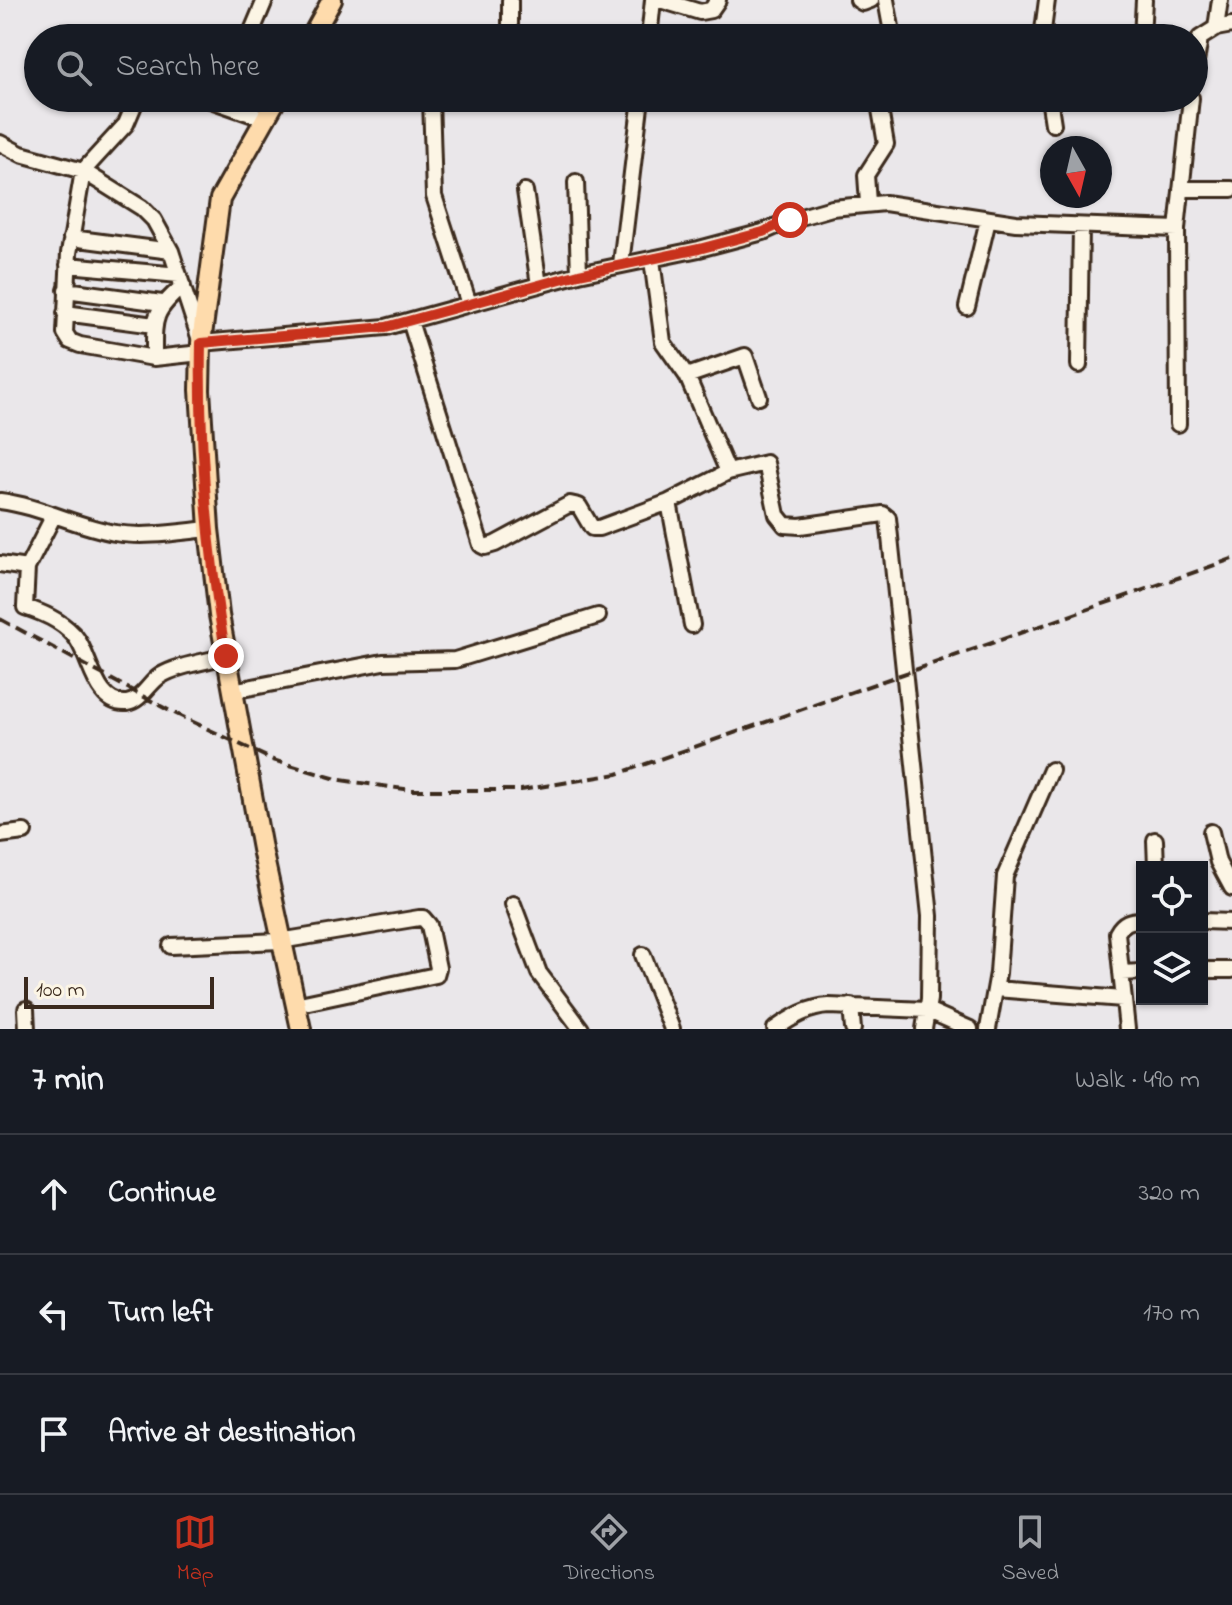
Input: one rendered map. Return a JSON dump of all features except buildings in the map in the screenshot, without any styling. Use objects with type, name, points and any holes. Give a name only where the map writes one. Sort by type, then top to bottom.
[{"type":"main road","points":[[319,24],[332,0]]},
{"type":"main road","points":[[269,112],[220,199],[201,348],[200,390],[209,529],[226,656],[280,941],[301,1029]]},
{"type":"street","points":[[255,24],[265,0]]},
{"type":"street","points":[[510,0],[510,24]]},
{"type":"street","points":[[650,24],[653,0]]},
{"type":"street","points":[[660,0],[700,12],[711,10],[718,0]]},
{"type":"street","points":[[858,0],[863,3],[871,0]]},
{"type":"street","points":[[886,0],[890,24]]},
{"type":"street","points":[[1044,24],[1047,0]]},
{"type":"street","points":[[1143,24],[1144,0]]},
{"type":"street","points":[[1216,28],[1220,0]]},
{"type":"street","points":[[1208,32],[1232,25]]},
{"type":"street","points":[[131,112],[126,124],[83,171],[71,238],[65,333],[70,341],[154,358],[201,348],[353,331],[410,321],[579,274],[652,260],[766,231],[817,212],[868,203],[988,220],[1177,229]]},
{"type":"street","points":[[249,112],[265,119]]},
{"type":"street","points":[[431,112],[434,196],[469,304]]},
{"type":"street","points":[[621,264],[639,112]]},
{"type":"street","points":[[868,203],[866,175],[886,144],[880,112]]},
{"type":"street","points":[[1051,112],[1053,124]]},
{"type":"street","points":[[1178,424],[1177,229],[1189,112]]},
{"type":"street","points":[[0,143],[36,159],[83,171],[142,208],[154,220],[171,251],[201,348]]},
{"type":"street","points":[[576,182],[579,274]]},
{"type":"street","points":[[1181,189],[1232,189]]},
{"type":"street","points":[[525,191],[539,285]]},
{"type":"street","points":[[967,307],[988,220]]},
{"type":"street","points":[[1079,365],[1081,226]]},
{"type":"street","points":[[71,238],[171,251]]},
{"type":"street","points":[[652,260],[663,342],[687,376],[728,472]]},
{"type":"street","points":[[68,265],[181,280]]},
{"type":"street","points":[[154,358],[154,325],[162,303],[181,280]]},
{"type":"street","points":[[66,290],[162,303]]},
{"type":"street","points":[[65,313],[154,325]]},
{"type":"street","points":[[410,321],[482,546],[495,544],[566,504],[579,506],[590,526],[595,528],[669,502],[728,472],[766,463],[777,515],[785,525],[800,526],[883,514],[888,518],[930,916],[924,1029]]},
{"type":"street","points":[[687,376],[742,355],[747,358],[759,397]]},
{"type":"street","points":[[0,501],[29,506],[117,534],[209,529]]},
{"type":"street","points":[[669,502],[692,625]]},
{"type":"street","points":[[54,515],[27,568],[25,607],[60,622],[75,635],[86,650],[103,693],[113,701],[125,703],[135,700],[160,676],[226,656]]},
{"type":"street","points":[[0,564],[27,568]]},
{"type":"street","points":[[232,691],[383,662],[455,660],[598,616]]},
{"type":"street","points":[[988,1029],[996,989],[1005,876],[1051,770]]},
{"type":"street","points":[[0,835],[24,832]]},
{"type":"street","points":[[1211,832],[1218,862],[1232,888]]},
{"type":"street","points":[[1155,840],[1156,861]]},
{"type":"street","points":[[513,904],[539,973],[581,1029]]},
{"type":"street","points":[[171,946],[280,941],[419,918],[429,925],[438,968],[436,975],[295,1005]]},
{"type":"street","points":[[1127,1029],[1117,933],[1128,921],[1136,920]]},
{"type":"street","points":[[1208,921],[1232,922]]},
{"type":"street","points":[[643,955],[672,1029]]},
{"type":"street","points":[[1208,970],[1232,970]]},
{"type":"street","points":[[1121,973],[1136,972]]},
{"type":"street","points":[[996,989],[1123,999]]},
{"type":"street","points":[[851,1006],[853,1029]]},
{"type":"street","points":[[775,1029],[814,1008],[851,1006],[927,1010],[970,1029]]},
{"type":"street","points":[[26,1009],[27,1029]]},
{"type":"railway","points":[[0,619],[170,711],[273,760],[340,780],[411,790],[521,790],[617,774],[1232,559]]},
{"type":"route","points":[[226,656],[209,529],[200,390],[201,343],[386,327],[579,274],[699,249],[763,232],[790,220]]}]
